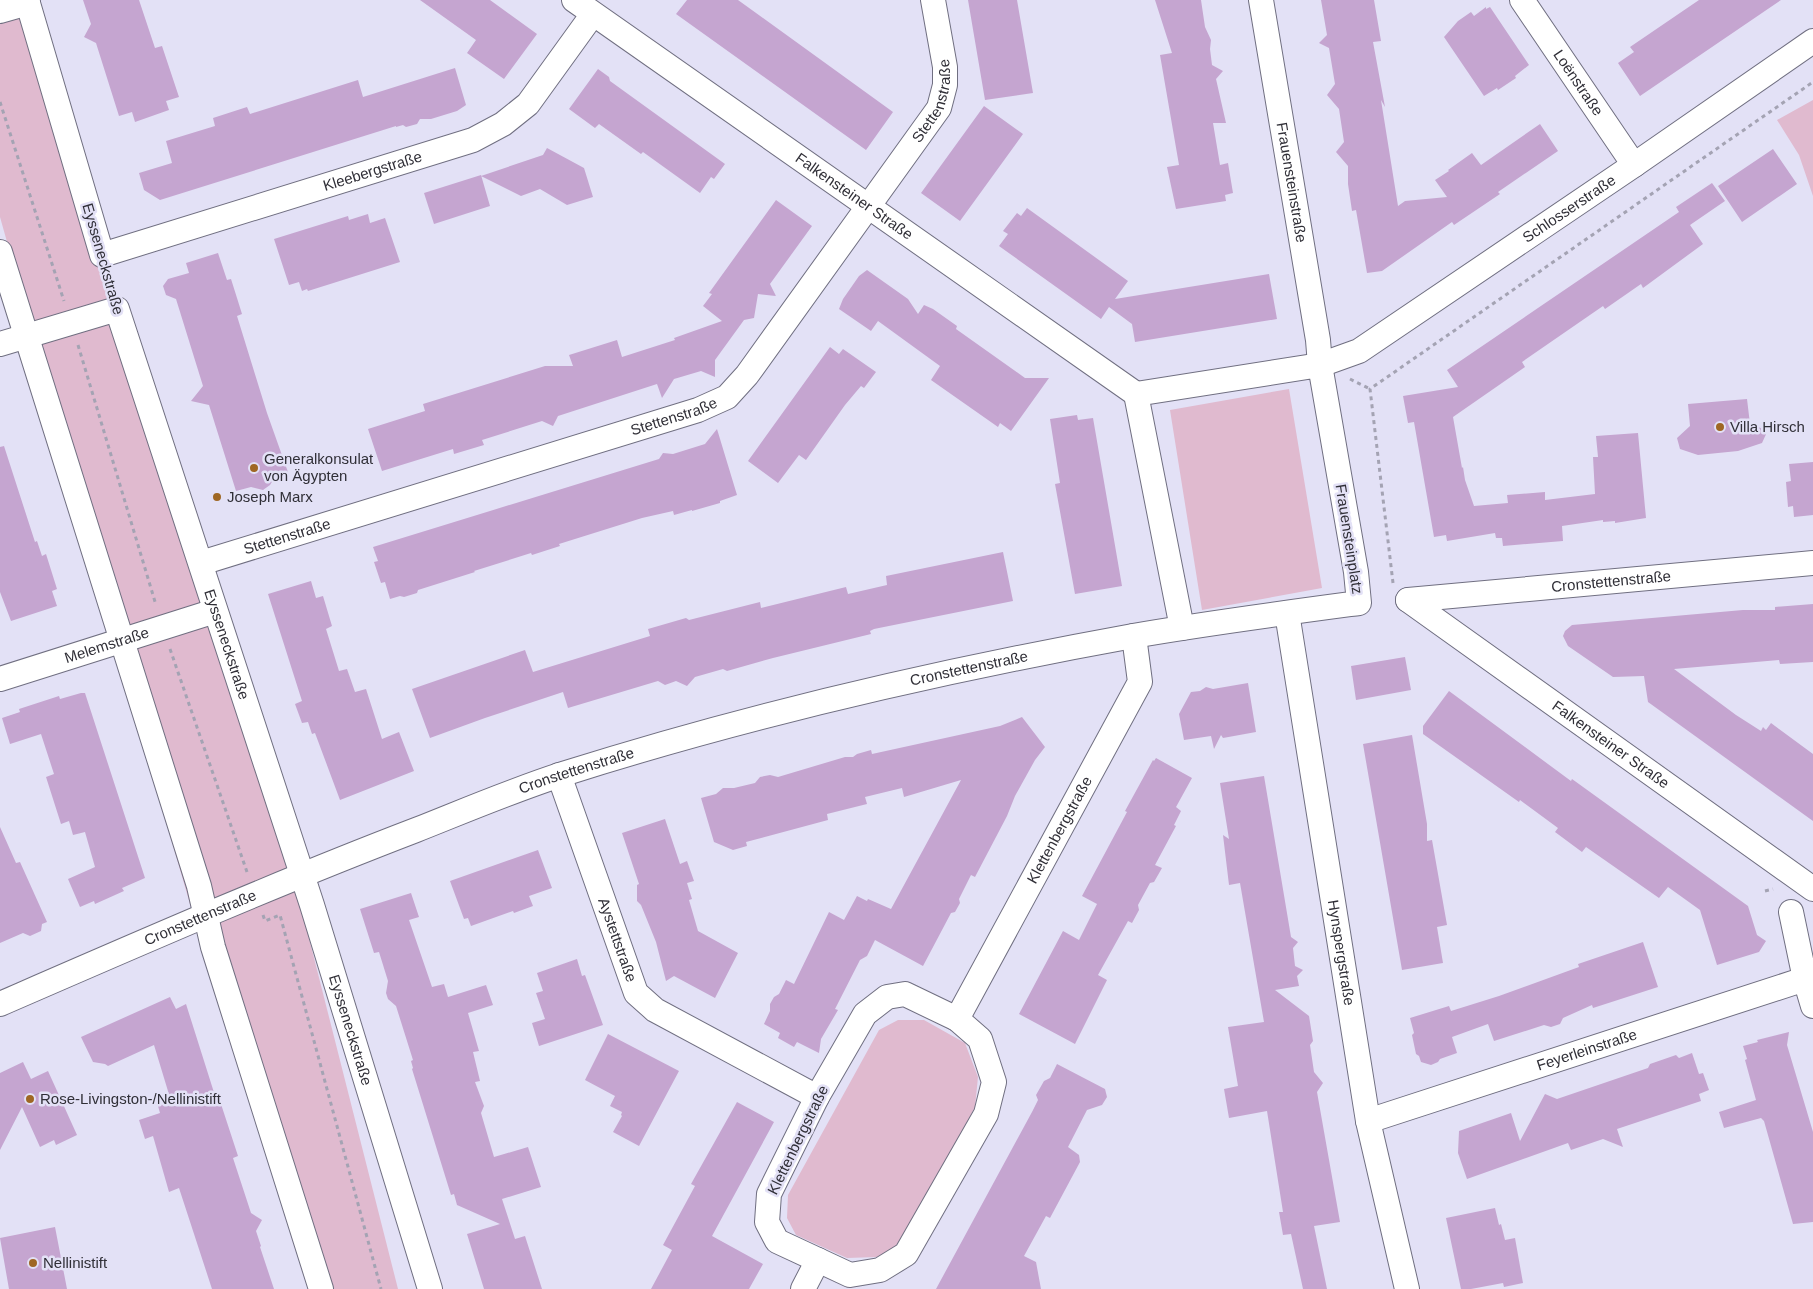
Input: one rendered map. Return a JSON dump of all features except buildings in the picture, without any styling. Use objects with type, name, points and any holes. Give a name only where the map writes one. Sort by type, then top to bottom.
[{"type":"street","name":"Falkensteiner Straße","points":[[574,0],[1136,394]]},
{"type":"street","name":"Stettenstraße","points":[[201,563],[698,410],[727,397],[747,375],[939,108],[944,85],[944,67],[933,0]]},
{"type":"street","name":"Frauensteinstraße","points":[[1261,0],[1318,340],[1320,365]]},
{"type":"street","name":"Loënstraße","points":[[1522,0],[1634,165]]},
{"type":"street","points":[[0,11],[27,1]]},
{"type":"street","name":"Eysseneckstraße","points":[[27,1],[102,255]]},
{"type":"street","name":"Kleebergstraße","points":[[102,255],[473,140],[503,124],[528,104],[593,14]]},
{"type":"street","name":"Schlosserstraße","points":[[1320,365],[1359,351],[1813,41]]},
{"type":"street","points":[[0,252],[206,914],[213,947],[321,1289]]},
{"type":"street","name":"Eysseneckstraße","points":[[71,322],[117,309],[302,875],[430,1289]]},
{"type":"street","points":[[0,344],[71,322]]},
{"type":"street","points":[[1182,628],[1136,394],[1320,365]]},
{"type":"street","name":"Frauensteinplatz","points":[[1182,628],[1359,602],[1356,572],[1320,365]]},
{"type":"street","name":"Cronstettenstraße","points":[[1401,595],[1813,563]]},
{"type":"street","name":"Falkensteiner Straße","points":[[1401,595],[1813,890]]},
{"type":"street","name":"Melemstraße","points":[[0,679],[215,611]]},
{"type":"street","name":"Hynspergstraße","points":[[1287,613],[1368,1121],[1407,1289]]},
{"type":"street","name":"Cronstettenstraße","points":[[0,1004],[206,914],[558,775],[679,739],[835,697],[983,665],[1182,628]]},
{"type":"street","name":"Klettenbergstraße","points":[[957,1019],[1140,682],[1134,636]]},
{"type":"street","name":"Aystettstraße","points":[[558,775],[636,993],[655,1010],[817,1098]]},
{"type":"street","points":[[1791,912],[1805,979],[1813,1006]]},
{"type":"street","name":"Feyerleinstraße","points":[[1368,1121],[1805,979]]},
{"type":"street","name":"Klettenbergstraße","points":[[905,994],[957,1019],[980,1039],[994,1082],[986,1114],[906,1254],[880,1270],[850,1275],[777,1241],[767,1222],[769,1194],[817,1098],[864,1014],[887,997],[905,994]]},
{"type":"street","points":[[803,1289],[818,1260]]},
{"type":"path","points":[[1401,595],[1370,389],[1813,82]]},
{"type":"path","points":[[0,102],[71,322],[163,628],[254,895],[265,921],[280,914],[381,1289]]},
{"type":"shaded area","points":[[0,0],[27,14],[117,291],[201,599],[295,883],[398,1289],[309,1289],[201,942],[112,635],[37,348],[0,217]]},
{"type":"shaded area","points":[[1813,100],[1813,196],[1799,155],[1777,120]]},
{"type":"shaded area","points":[[1289,389],[1322,588],[1202,610],[1170,410]]},
{"type":"shaded area","points":[[898,1020],[924,1020],[965,1043],[978,1077],[975,1107],[902,1245],[877,1257],[847,1258],[796,1235],[787,1218],[788,1195],[879,1030]]},
{"type":"place","name":"Villa Hirsch","points":[[1720,427]]},
{"type":"place","name":"Generalkonsulat von Ägypten","points":[[254,468]]},
{"type":"place","name":"Joseph Marx","points":[[217,497]]},
{"type":"place","name":"Rose-Livingston-/Nellinistift","points":[[30,1099]]},
{"type":"place","name":"Nellinistift","points":[[33,1263]]}]
